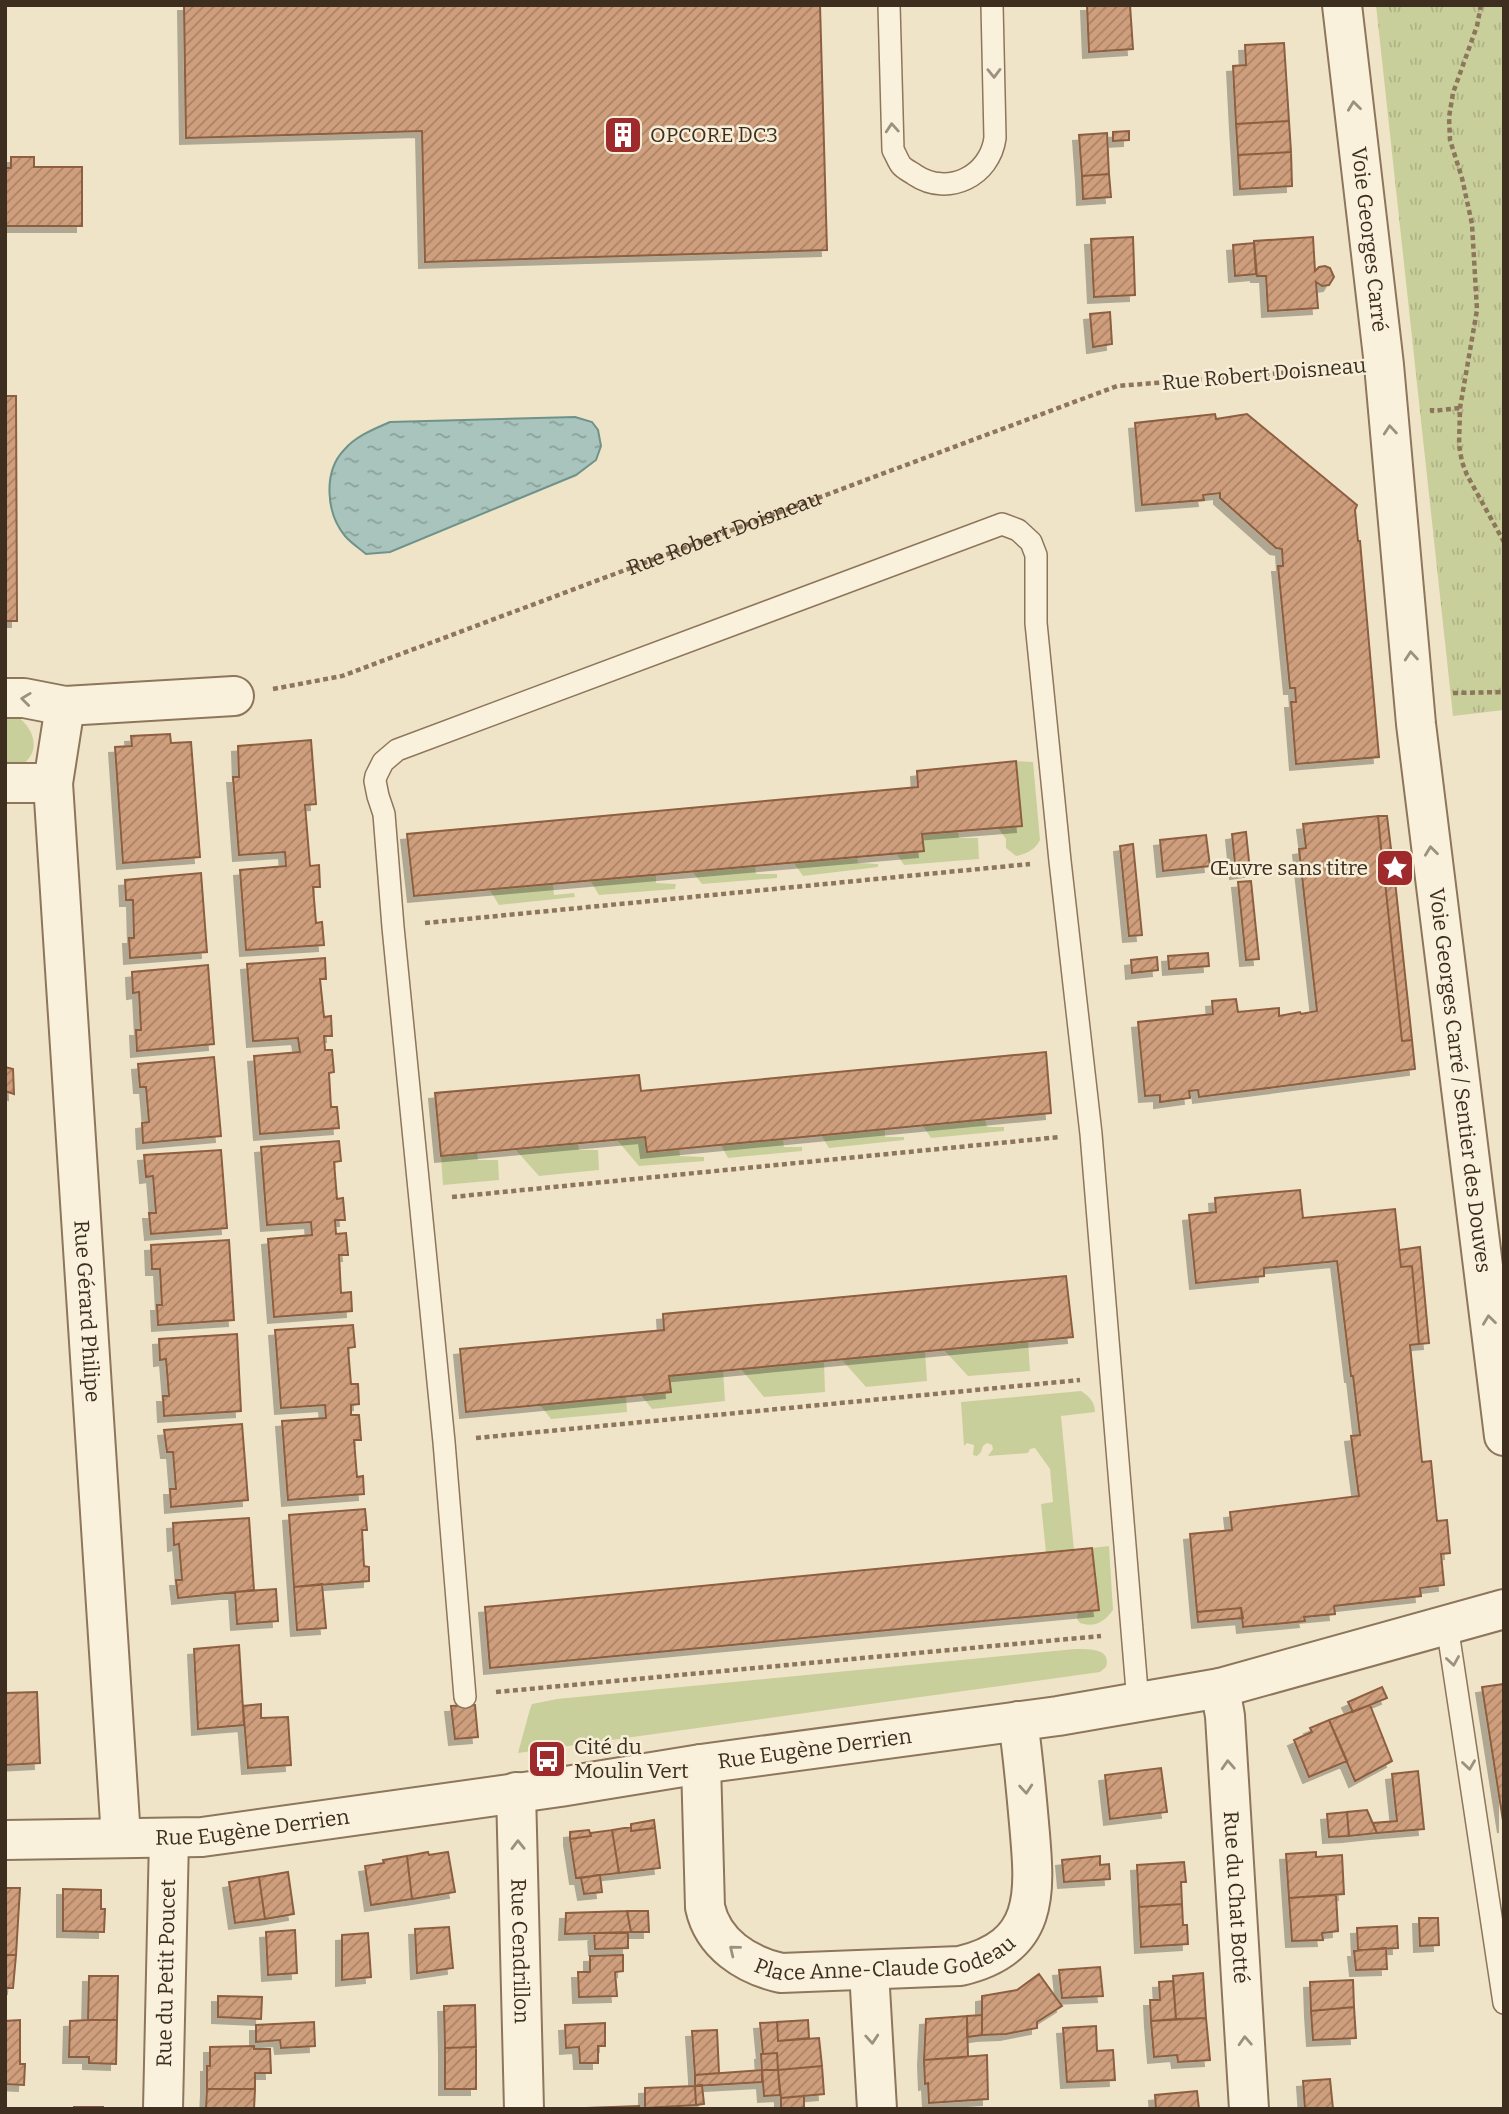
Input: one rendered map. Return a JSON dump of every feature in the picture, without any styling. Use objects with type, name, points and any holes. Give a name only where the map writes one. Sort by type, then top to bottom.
[{"type":"street","name":"Voie Georges Carré","points":[[1342,5],[1384,365],[1416,724]]},
{"type":"street","points":[[5,698],[23,698],[65,706],[234,696]]},
{"type":"street","name":"Rue Gérard Philipe","points":[[65,706],[53,783],[121,1838]]},
{"type":"street","name":"Voie Georges Carré / Sentier des Douves","points":[[1416,724],[1504,1436]]},
{"type":"street","points":[[5,783],[53,783]]},
{"type":"street","name":"Rue Eugène Derrien","points":[[5,1840],[202,1837],[1138,1703],[1220,1688],[1504,1609]]},
{"type":"street","name":"Rue du Chat Botté","points":[[1220,1688],[1225,1716],[1249,2109]]},
{"type":"street","name":"Place Anne-Claude Godeau","points":[[701,1764],[705,1907],[713,1930],[731,1949],[757,1966],[781,1973],[960,1966],[980,1961],[1011,1942],[1026,1918],[1033,1895],[1034,1872],[1018,1721]]},
{"type":"street","name":"Rue Cendrillon","points":[[516,1792],[524,2109]]},
{"type":"street","name":"Rue du Petit Poucet","points":[[163,2109],[169,1838]]},
{"type":"street","points":[[869,1971],[877,2109]]},
{"type":"lane","points":[[889,5],[893,150],[902,166],[920,178],[939,184],[958,183],[975,175],[993,150],[992,5]]},
{"type":"lane","points":[[465,1698],[444,1441],[384,814],[375,781],[378,771],[383,762],[397,750],[1002,524],[1018,530],[1031,542],[1036,555],[1036,623],[1091,1134],[1138,1703]]},
{"type":"lane","points":[[1447,1625],[1504,2003]]},
{"type":"path","points":[[1481,5],[1448,117],[1450,141],[1462,178],[1472,224],[1477,310],[1460,408],[1459,445],[1467,475],[1504,542]]},
{"type":"path","name":"Rue Robert Doisneau","points":[[234,696],[342,676],[1117,386],[1384,365]]},
{"type":"path","points":[[393,927],[1060,861]]},
{"type":"path","points":[[420,1200],[1091,1134]]},
{"type":"path","points":[[444,1441],[1111,1377]]},
{"type":"path","points":[[465,1698],[489,1692],[1131,1633]]},
{"type":"green space","points":[[1376,5],[1504,5],[1504,710],[1453,716]]},
{"type":"green space","points":[[5,710],[27,726],[34,742],[29,759],[19,767],[5,772]]},
{"type":"green space","points":[[1016,761],[1033,762],[1040,840],[1030,851],[1016,856],[1006,848],[1006,839],[998,828],[1022,825]]},
{"type":"green space","points":[[958,831],[959,838],[978,838],[979,859],[904,865],[896,853],[924,851],[922,834]]},
{"type":"green space","points":[[857,857],[858,863],[878,864],[878,867],[803,876],[794,863]]},
{"type":"green space","points":[[755,866],[756,874],[777,874],[777,878],[702,884],[692,871]]},
{"type":"green space","points":[[656,875],[656,883],[676,884],[675,889],[599,895],[590,880]]},
{"type":"green space","points":[[553,884],[554,895],[574,893],[575,897],[499,905],[489,889]]},
{"type":"green space","points":[[985,1120],[987,1127],[1004,1127],[1004,1131],[931,1138],[923,1126]]},
{"type":"green space","points":[[885,1129],[885,1137],[904,1137],[904,1140],[829,1148],[821,1135]]},
{"type":"green space","points":[[645,1137],[647,1152],[679,1149],[680,1156],[704,1157],[704,1161],[639,1166],[617,1140]]},
{"type":"green space","points":[[783,1139],[784,1147],[802,1147],[802,1151],[728,1158],[721,1145]]},
{"type":"green space","points":[[578,1143],[579,1150],[598,1150],[599,1170],[539,1176],[515,1149]]},
{"type":"green space","points":[[477,1153],[478,1160],[498,1160],[499,1180],[443,1185],[441,1156]]},
{"type":"green space","points":[[1028,1341],[1030,1371],[968,1376],[944,1350]]},
{"type":"green space","points":[[925,1351],[927,1381],[866,1387],[842,1360]]},
{"type":"green space","points":[[824,1361],[825,1392],[764,1397],[741,1369]]},
{"type":"green space","points":[[723,1370],[725,1401],[652,1409],[641,1395],[671,1392],[669,1376]]},
{"type":"green space","points":[[1081,1391],[1091,1400],[1095,1412],[1061,1416],[1074,1550],[1046,1553],[1041,1504],[1053,1502],[1050,1469],[1035,1448],[1028,1453],[988,1456],[993,1449],[992,1445],[987,1443],[977,1456],[973,1455],[974,1445],[967,1443],[964,1446],[961,1402]]},
{"type":"green space","points":[[626,1396],[627,1412],[551,1419],[540,1405]]},
{"type":"green space","points":[[1109,1546],[1113,1610],[1099,1623],[1080,1623],[1077,1619],[1078,1612],[1098,1610],[1092,1548]]},
{"type":"green space","points":[[1075,1649],[1102,1653],[1106,1656],[1106,1667],[1100,1672],[518,1753],[532,1704],[557,1699]]},
{"type":"water","points":[[575,417],[592,422],[598,430],[601,446],[596,460],[576,475],[390,552],[366,554],[345,536],[334,516],[330,481],[337,459],[354,441],[390,422]]},
{"type":"building","name":"OPCORE DC3","points":[[184,5],[820,5],[827,250],[425,262],[422,131],[186,138]]},
{"type":"building","points":[[1087,5],[1130,5],[1133,49],[1089,52]]},
{"type":"building","points":[[1284,43],[1289,121],[1236,124],[1233,66],[1246,65],[1245,45]]},
{"type":"building","points":[[1289,121],[1291,152],[1238,155],[1236,124]]},
{"type":"building","points":[[1129,131],[1129,140],[1113,141],[1113,132]]},
{"type":"building","points":[[1107,133],[1109,174],[1082,176],[1079,135]]},
{"type":"building","points":[[1291,152],[1292,186],[1240,189],[1238,155]]},
{"type":"building","points":[[11,157],[34,157],[34,167],[82,167],[82,226],[5,226],[5,168],[11,168]]},
{"type":"building","points":[[1109,174],[1111,197],[1083,199],[1082,176]]},
{"type":"building","points":[[1133,237],[1135,295],[1094,297],[1091,239]]},
{"type":"building","points":[[1313,237],[1315,271],[1325,266],[1330,268],[1334,277],[1329,285],[1322,286],[1316,282],[1318,308],[1268,311],[1266,276],[1257,276],[1254,241]]},
{"type":"building","points":[[1254,243],[1256,274],[1235,276],[1233,245]]},
{"type":"building","points":[[1110,312],[1112,344],[1093,347],[1090,314]]},
{"type":"building","points":[[5,396],[16,396],[17,621],[5,621]]},
{"type":"building","points":[[1215,414],[1216,419],[1247,414],[1357,505],[1355,510],[1379,757],[1296,764],[1291,702],[1296,702],[1295,688],[1290,688],[1278,566],[1283,566],[1282,549],[1276,548],[1220,498],[1220,493],[1203,495],[1204,500],[1142,505],[1135,423]]},
{"type":"building","points":[[170,734],[171,743],[191,742],[200,857],[123,863],[115,747],[132,746],[131,736]]},
{"type":"building","points":[[311,740],[316,804],[305,805],[310,866],[319,865],[320,887],[313,887],[316,923],[322,922],[324,945],[246,950],[240,870],[286,866],[285,852],[239,855],[233,777],[239,777],[238,746]]},
{"type":"building","points":[[1016,761],[1022,826],[922,834],[924,851],[414,896],[407,834],[918,787],[917,771]]},
{"type":"building","points":[[1378,816],[1382,858],[1392,857],[1395,881],[1385,882],[1402,1041],[1412,1040],[1415,1069],[1199,1097],[1198,1090],[1189,1091],[1190,1098],[1160,1102],[1160,1095],[1145,1096],[1138,1022],[1213,1014],[1212,1001],[1236,999],[1238,1012],[1279,1008],[1279,1016],[1317,1011],[1299,849],[1306,848],[1303,824]]},
{"type":"building","points":[[1378,816],[1387,816],[1392,857],[1382,858]]},
{"type":"building","points":[[1246,832],[1250,871],[1236,873],[1232,834]]},
{"type":"building","points":[[1206,835],[1210,866],[1163,871],[1160,840]]},
{"type":"building","points":[[1133,844],[1142,935],[1129,936],[1120,846]]},
{"type":"building","points":[[201,873],[207,952],[130,958],[129,938],[134,938],[133,900],[126,900],[125,880]]},
{"type":"building","points":[[1251,881],[1259,959],[1246,960],[1238,882]]},
{"type":"building","points":[[1395,881],[1412,1040],[1402,1041],[1385,882]]},
{"type":"building","points":[[1208,953],[1209,966],[1169,969],[1168,956]]},
{"type":"building","points":[[1157,957],[1158,970],[1132,973],[1131,960]]},
{"type":"building","points":[[325,958],[326,979],[320,979],[324,1017],[331,1016],[332,1036],[324,1036],[325,1050],[332,1050],[334,1072],[329,1073],[331,1107],[337,1107],[339,1128],[260,1134],[254,1056],[300,1052],[298,1038],[253,1041],[247,964]]},
{"type":"building","points":[[208,965],[214,1044],[137,1051],[136,1030],[141,1030],[139,992],[133,993],[132,972]]},
{"type":"building","points":[[1046,1052],[1051,1113],[647,1152],[645,1137],[441,1156],[435,1093],[639,1075],[641,1091]]},
{"type":"building","points":[[214,1057],[221,1136],[143,1143],[142,1123],[149,1122],[146,1087],[140,1087],[138,1064]]},
{"type":"building","points":[[5,1067],[13,1069],[14,1094],[5,1091]]},
{"type":"building","points":[[339,1141],[341,1161],[334,1162],[337,1199],[343,1198],[345,1220],[335,1220],[336,1234],[346,1233],[348,1255],[339,1255],[341,1293],[351,1292],[352,1311],[274,1317],[268,1239],[312,1235],[311,1222],[267,1225],[261,1147]]},
{"type":"building","points":[[221,1150],[227,1228],[151,1234],[149,1213],[156,1213],[153,1176],[146,1177],[144,1155]]},
{"type":"building","points":[[1300,1190],[1303,1218],[1395,1209],[1401,1267],[1412,1266],[1419,1344],[1410,1345],[1422,1462],[1431,1461],[1437,1521],[1447,1520],[1450,1553],[1441,1554],[1444,1585],[1420,1588],[1421,1596],[1334,1606],[1335,1614],[1304,1617],[1305,1621],[1243,1627],[1241,1608],[1197,1612],[1190,1534],[1232,1530],[1230,1512],[1359,1496],[1351,1436],[1360,1435],[1353,1376],[1337,1261],[1264,1268],[1264,1276],[1196,1283],[1189,1215],[1216,1212],[1215,1198]]},
{"type":"building","points":[[229,1240],[234,1320],[158,1325],[157,1305],[162,1305],[160,1269],[152,1269],[151,1245]]},
{"type":"building","points":[[1420,1247],[1429,1343],[1419,1344],[1412,1266],[1401,1267],[1399,1250]]},
{"type":"building","points":[[1066,1276],[1073,1337],[669,1376],[671,1392],[466,1412],[460,1349],[664,1330],[663,1314]]},
{"type":"building","points":[[353,1325],[355,1347],[348,1348],[351,1384],[358,1384],[359,1404],[351,1405],[351,1415],[359,1415],[361,1440],[354,1440],[357,1477],[363,1476],[364,1494],[288,1500],[282,1421],[326,1418],[325,1405],[281,1408],[275,1330]]},
{"type":"building","points":[[237,1334],[241,1411],[164,1416],[163,1396],[169,1396],[166,1359],[160,1360],[159,1339]]},
{"type":"building","points":[[242,1424],[248,1500],[171,1507],[170,1489],[176,1489],[173,1452],[167,1452],[164,1430]]},
{"type":"building","points":[[365,1509],[367,1530],[362,1530],[364,1566],[369,1567],[369,1581],[294,1587],[289,1515]]},
{"type":"building","points":[[249,1518],[254,1590],[178,1598],[176,1580],[182,1580],[179,1544],[174,1545],[173,1523]]},
{"type":"building","points":[[1092,1548],[1099,1610],[490,1668],[485,1607]]},
{"type":"building","points":[[322,1584],[326,1628],[297,1630],[294,1587]]},
{"type":"building","points":[[276,1589],[278,1621],[237,1624],[235,1592]]},
{"type":"building","points":[[1241,1608],[1243,1618],[1198,1622],[1197,1612]]},
{"type":"building","points":[[239,1645],[244,1725],[198,1729],[194,1649]]},
{"type":"building","points":[[1504,1684],[1504,1827],[1482,1687]]},
{"type":"building","points":[[1382,1687],[1387,1698],[1353,1712],[1348,1702]]},
{"type":"building","points":[[37,1692],[40,1763],[5,1765],[5,1693]]},
{"type":"building","points":[[261,1704],[261,1718],[288,1717],[291,1765],[248,1768],[243,1706]]},
{"type":"building","points":[[475,1705],[478,1737],[455,1739],[451,1706]]},
{"type":"building","points":[[1370,1705],[1392,1761],[1355,1781],[1329,1720]]},
{"type":"building","points":[[1329,1720],[1347,1761],[1309,1777],[1294,1740],[1312,1732],[1310,1728]]},
{"type":"building","points":[[1161,1768],[1167,1812],[1110,1819],[1105,1775]]},
{"type":"building","points":[[1418,1771],[1424,1829],[1377,1833],[1373,1823],[1397,1821],[1392,1774]]},
{"type":"building","points":[[1367,1810],[1377,1833],[1349,1836],[1347,1812]]},
{"type":"building","points":[[1347,1812],[1349,1836],[1329,1837],[1327,1814]]},
{"type":"building","points":[[654,1820],[655,1828],[631,1831],[631,1824]]},
{"type":"building","points":[[631,1827],[631,1831],[655,1828],[660,1868],[619,1873],[612,1830]]},
{"type":"building","points":[[589,1830],[591,1836],[570,1839],[570,1832]]},
{"type":"building","points":[[612,1830],[619,1873],[576,1878],[570,1839]]},
{"type":"building","points":[[428,1852],[429,1855],[448,1852],[455,1892],[412,1899],[407,1856]]},
{"type":"building","points":[[1316,1852],[1316,1857],[1342,1855],[1344,1894],[1289,1898],[1286,1854]]},
{"type":"building","points":[[407,1856],[412,1899],[371,1905],[365,1866]]},
{"type":"building","points":[[1100,1856],[1100,1865],[1109,1864],[1110,1879],[1064,1882],[1062,1860]]},
{"type":"building","points":[[1184,1862],[1186,1882],[1181,1882],[1182,1904],[1139,1907],[1137,1865]]},
{"type":"building","points":[[288,1872],[294,1914],[265,1919],[259,1877]]},
{"type":"building","points":[[600,1875],[602,1892],[584,1894],[581,1878]]},
{"type":"building","points":[[259,1877],[265,1919],[235,1923],[229,1882]]},
{"type":"building","points":[[5,1888],[20,1888],[16,1955],[5,1955]]},
{"type":"building","points":[[63,1889],[101,1890],[101,1909],[105,1909],[104,1932],[63,1931]]},
{"type":"building","points":[[1336,1895],[1338,1931],[1322,1933],[1323,1940],[1292,1941],[1289,1898]]},
{"type":"building","points":[[1182,1904],[1183,1925],[1187,1925],[1188,1944],[1141,1947],[1139,1907]]},
{"type":"building","points":[[627,1911],[648,1911],[649,1932],[631,1932]]},
{"type":"building","points":[[627,1911],[631,1932],[565,1934],[566,1913]]},
{"type":"building","points":[[1419,1918],[1438,1918],[1439,1945],[1420,1946]]},
{"type":"building","points":[[1397,1926],[1398,1948],[1358,1950],[1357,1928]]},
{"type":"building","points":[[449,1927],[453,1968],[417,1973],[415,1929]]},
{"type":"building","points":[[295,1930],[297,1973],[268,1975],[266,1932]]},
{"type":"building","points":[[368,1933],[371,1977],[342,1980],[342,1935]]},
{"type":"building","points":[[594,1933],[628,1933],[628,1948],[595,1949]]},
{"type":"building","points":[[1386,1948],[1387,1969],[1356,1970],[1354,1951]]},
{"type":"building","points":[[5,1955],[16,1955],[13,1988],[5,1988]]},
{"type":"building","points":[[623,1955],[623,1971],[615,1972],[617,1996],[579,1997],[578,1972],[590,1972],[590,1956]]},
{"type":"building","points":[[1100,1967],[1103,1996],[1062,1998],[1059,1970]]},
{"type":"building","points":[[1203,1973],[1206,2018],[1176,2019],[1173,1976]]},
{"type":"building","points":[[1039,1974],[1062,2006],[1037,2022],[1037,2028],[982,2035],[982,1996],[1017,1990]]},
{"type":"building","points":[[89,1976],[118,1976],[117,2020],[88,2020]]},
{"type":"building","points":[[1353,1980],[1354,2007],[1311,2011],[1310,1982]]},
{"type":"building","points":[[1173,1981],[1176,2019],[1151,2021],[1150,2000],[1160,2000],[1159,1982]]},
{"type":"building","points":[[218,1996],[262,1997],[261,2019],[218,2017]]},
{"type":"building","points":[[475,2005],[476,2047],[445,2048],[444,2006]]},
{"type":"building","points":[[1354,2007],[1356,2038],[1313,2040],[1311,2011]]},
{"type":"building","points":[[982,2015],[982,2035],[967,2037],[967,2016]]},
{"type":"building","points":[[967,2016],[968,2057],[924,2060],[926,2019]]},
{"type":"building","points":[[1206,2018],[1210,2060],[1178,2062],[1177,2055],[1154,2057],[1151,2021]]},
{"type":"building","points":[[20,2020],[20,2064],[25,2064],[24,2085],[5,2084],[5,2021]]},
{"type":"building","points":[[117,2020],[116,2064],[89,2063],[89,2057],[69,2057],[70,2021]]},
{"type":"building","points":[[808,2020],[809,2038],[778,2041],[777,2022]]},
{"type":"building","points":[[314,2022],[315,2046],[281,2048],[280,2040],[256,2042],[256,2025]]},
{"type":"building","points":[[777,2022],[778,2041],[819,2038],[822,2066],[778,2070],[777,2053],[763,2054],[760,2023]]},
{"type":"building","points":[[605,2023],[605,2046],[598,2046],[598,2063],[580,2063],[579,2047],[566,2048],[565,2025]]},
{"type":"building","points":[[1096,2026],[1097,2051],[1113,2050],[1115,2080],[1067,2082],[1063,2028]]},
{"type":"building","points":[[717,2030],[719,2073],[695,2075],[692,2031]]},
{"type":"building","points":[[254,2046],[254,2049],[270,2049],[271,2073],[255,2073],[255,2089],[207,2089],[210,2047]]},
{"type":"building","points":[[476,2047],[476,2089],[445,2089],[445,2048]]},
{"type":"building","points":[[777,2053],[778,2070],[762,2070],[761,2054]]},
{"type":"building","points":[[987,2055],[988,2099],[929,2103],[924,2060]]},
{"type":"building","points":[[822,2066],[824,2094],[781,2098],[778,2070]]},
{"type":"building","points":[[762,2070],[778,2070],[780,2095],[764,2096]]},
{"type":"building","points":[[762,2070],[762,2082],[695,2086],[695,2075]]},
{"type":"building","points":[[1330,2079],[1333,2109],[1305,2109],[1303,2081]]},
{"type":"building","points":[[702,2085],[704,2104],[696,2105],[695,2086]]},
{"type":"building","points":[[695,2086],[696,2105],[645,2108],[645,2088]]},
{"type":"building","points":[[207,2089],[255,2089],[254,2109],[206,2109]]},
{"type":"building","points":[[1197,2091],[1199,2109],[1156,2109],[1155,2095]]},
{"type":"building","points":[[804,2096],[804,2109],[781,2109],[781,2098]]},
{"type":"building","points":[[639,2106],[639,2109],[585,2108]]},
{"type":"building","points":[[103,2107],[103,2109],[74,2109]]},
{"type":"place","name":"OPCORE DC3","points":[[623,135]]},
{"type":"place","name":"Œuvre sans titre","points":[[1395,868]]},
{"type":"place","name":"Cité du Moulin Vert","points":[[547,1759]]}]
